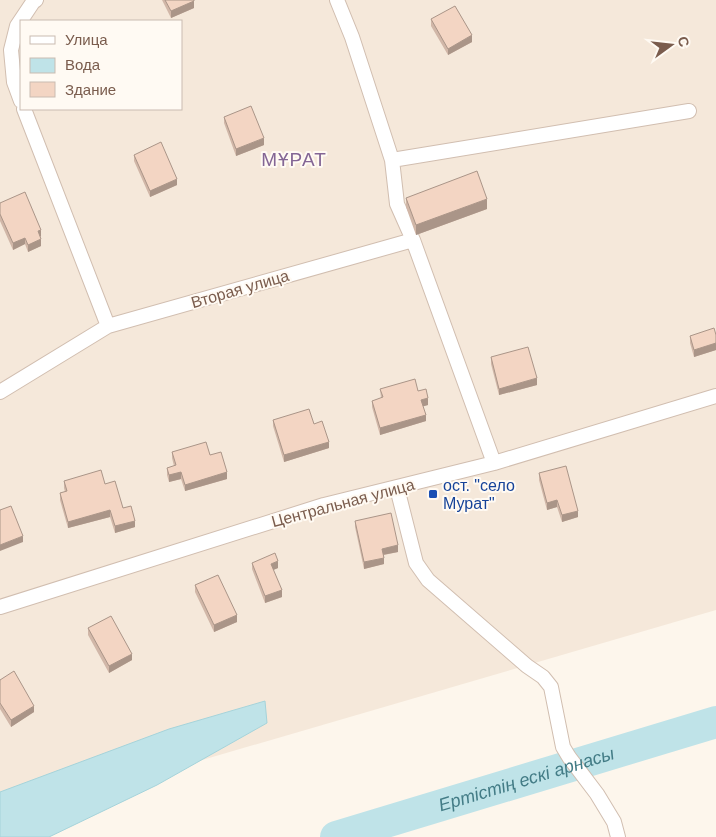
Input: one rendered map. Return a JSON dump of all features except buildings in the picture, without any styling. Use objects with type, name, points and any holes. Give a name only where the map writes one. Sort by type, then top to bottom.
[{"type":"street","points":[[21,20],[36,0]]},
{"type":"street","points":[[337,0],[352,37],[392,160],[397,204],[413,240],[494,463]]},
{"type":"street","points":[[20,22],[10,50],[7,81],[20,100]]},
{"type":"street","points":[[24,110],[108,326]]},
{"type":"street","points":[[392,160],[689,111]]},
{"type":"street","name":"Вторая улица","points":[[0,392],[108,326],[413,240]]},
{"type":"street","name":"Центральная улица","points":[[0,607],[324,505],[494,463],[716,396]]},
{"type":"street","points":[[397,488],[416,563],[428,580],[527,666],[543,676],[550,687],[563,747],[597,794],[614,822],[618,837]]},
{"type":"shaded area","name":"МҰРАТ","points":[[0,0],[716,0],[716,610],[14,815],[0,829]]},
{"type":"water","points":[[265,701],[267,723],[157,785],[49,837],[0,837],[0,792],[169,729]]},
{"type":"waterway","name":"Ертістің ескі арнасы","points":[[336,837],[716,722]]},
{"type":"place","name":"ост. \"село Мурат\"","points":[[433,494]]},
{"type":"district","name":"МҰРАТ","points":[[294,159]]}]
